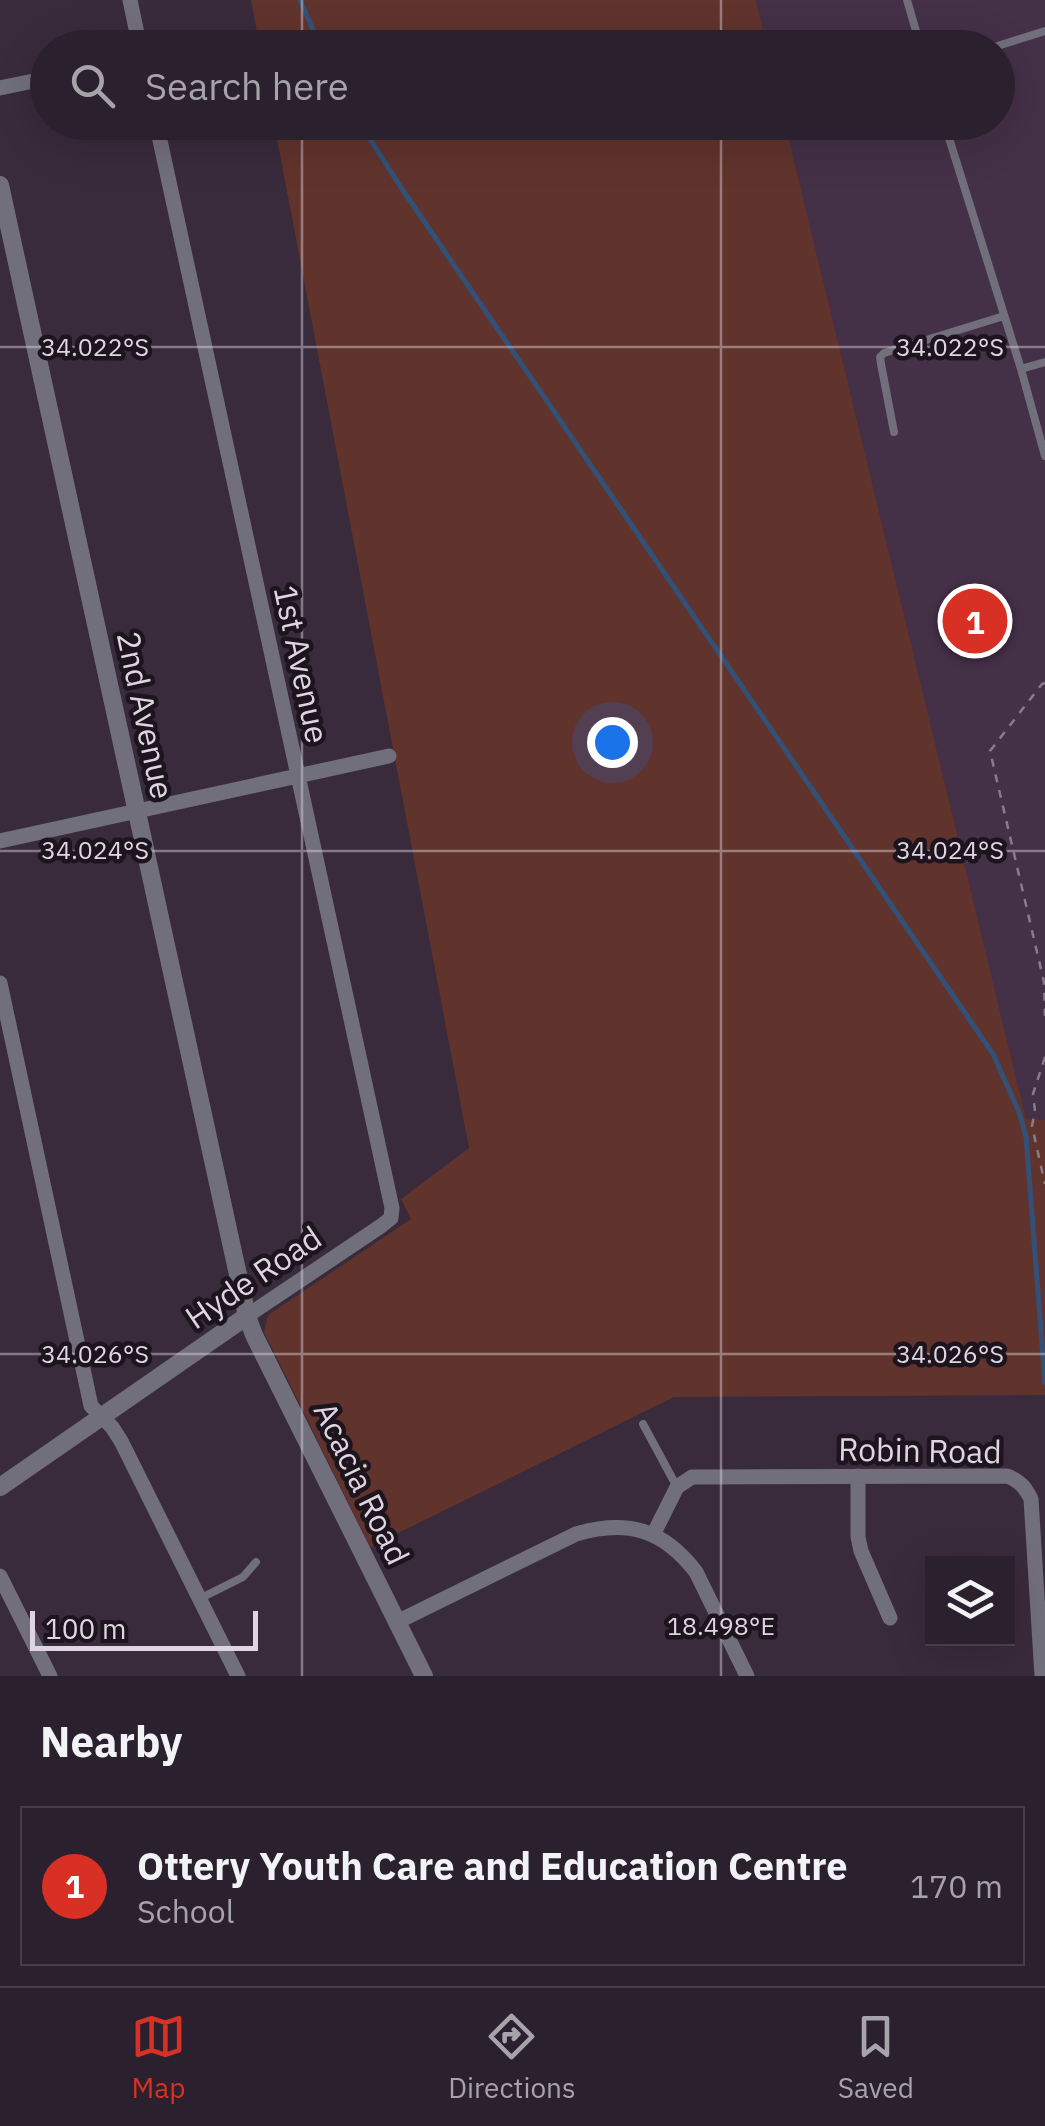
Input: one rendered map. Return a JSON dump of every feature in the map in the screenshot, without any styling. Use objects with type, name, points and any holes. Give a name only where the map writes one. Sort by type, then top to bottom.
[{"type":"street","points":[[130,0],[136,30]]},
{"type":"street","points":[[0,88],[30,82]]},
{"type":"street","name":"1st Avenue","points":[[160,140],[391,1199],[391,1218]]},
{"type":"street","name":"2nd Avenue","points":[[0,184],[247,1316]]},
{"type":"street","points":[[0,841],[388,756]]},
{"type":"street","points":[[0,983],[91,1406],[121,1440],[238,1676]]},
{"type":"street","name":"Hyde Road","points":[[0,1486],[391,1218]]},
{"type":"street","name":"Acacia Road","points":[[247,1316],[424,1676]]},
{"type":"street","name":"Robin Road","points":[[676,1487],[684,1480],[704,1475],[1008,1476],[1018,1480],[1031,1499],[1042,1676]]},
{"type":"street","points":[[858,1476],[858,1537],[890,1618]]},
{"type":"street","points":[[653,1535],[676,1487]]},
{"type":"street","points":[[397,1622],[576,1534],[620,1526],[653,1535],[685,1558],[696,1572],[747,1676]]},
{"type":"street","points":[[0,1576],[50,1676]]},
{"type":"lane","points":[[907,0],[916,30]]},
{"type":"lane","points":[[1015,40],[1045,31]]},
{"type":"lane","points":[[950,140],[1045,456]]},
{"type":"lane","points":[[894,432],[880,357],[1004,316]]},
{"type":"lane","points":[[1021,368],[1045,362]]},
{"type":"lane","points":[[643,1424],[676,1487]]},
{"type":"lane","points":[[199,1599],[243,1577],[256,1562]]},
{"type":"path","points":[[1045,683],[990,751],[1044,982],[1045,1016]]},
{"type":"path","points":[[1045,1057],[1032,1094],[1032,1126],[1044,1165],[1045,1184]]},
{"type":"shaded area","points":[[251,0],[756,0],[763,30],[257,30]]},
{"type":"shaded area","points":[[756,0],[1045,0],[1045,1120],[1026,1120],[789,140],[1015,140],[1015,30],[763,30]]},
{"type":"shaded area","points":[[277,140],[789,140],[1026,1119],[1045,1120],[1045,1395],[674,1397],[370,1547],[264,1332],[268,1315],[411,1219],[401,1199],[469,1148]]},
{"type":"waterway","points":[[300,0],[313,30]]},
{"type":"waterway","points":[[371,140],[993,1054],[1026,1136],[1045,1383]]},
{"type":"place","name":"Ottery Youth Care and Education Centre","points":[[975,621]]}]
